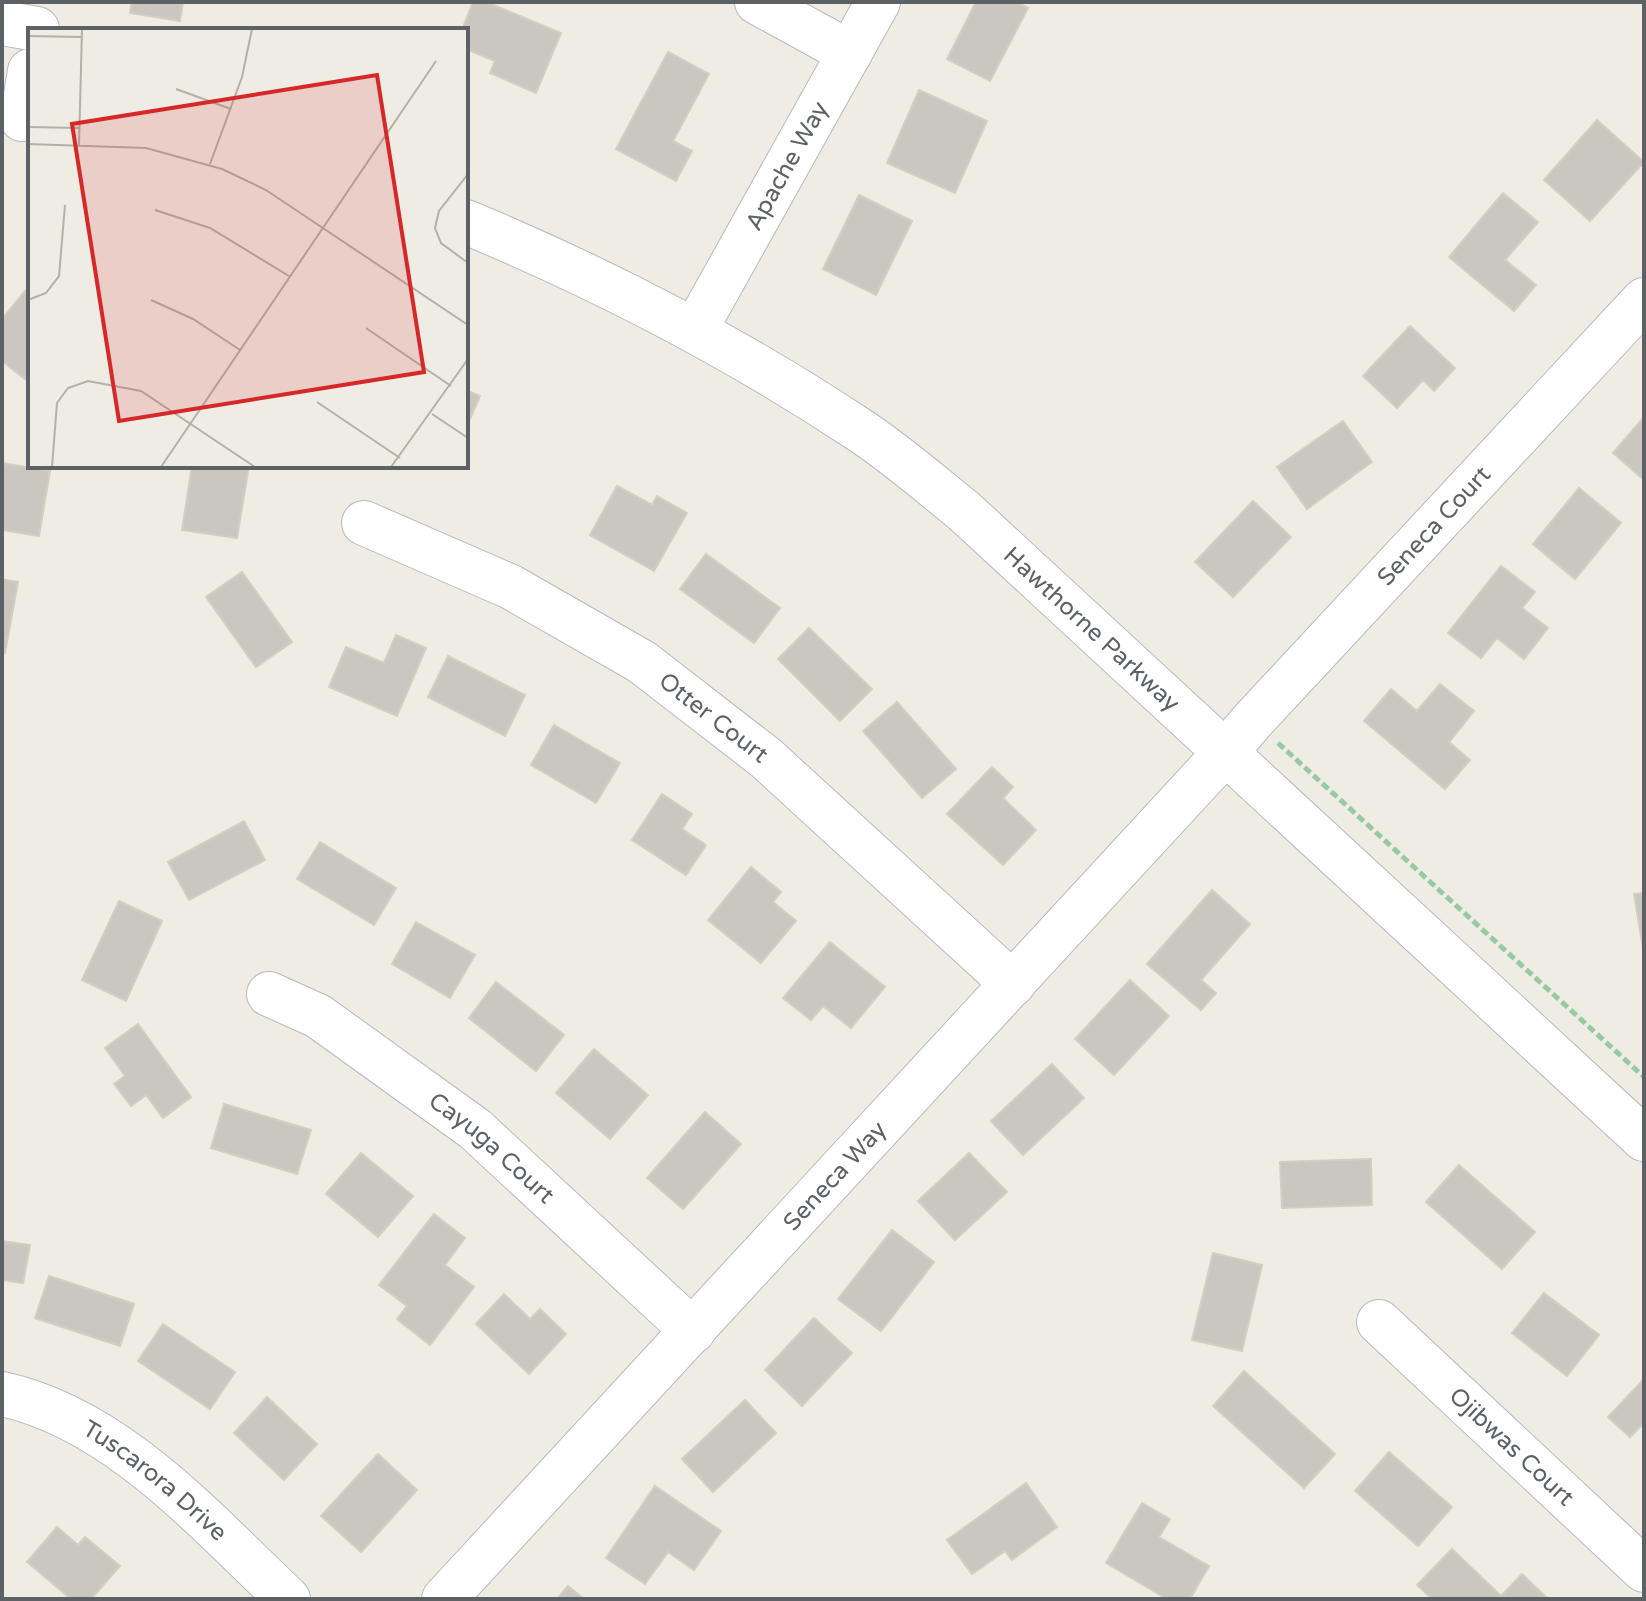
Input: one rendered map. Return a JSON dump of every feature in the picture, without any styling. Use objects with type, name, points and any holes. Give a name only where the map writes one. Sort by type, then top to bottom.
[{"type":"street","points":[[37,28],[42,2]]},
{"type":"street","points":[[757,2],[850,53]]},
{"type":"street","name":"Apache Way","points":[[695,330],[878,2]]},
{"type":"street","points":[[2,23],[28,28]]},
{"type":"street","points":[[18,118],[28,79]]},
{"type":"street","name":"Hawthorne Parkway","points":[[468,223],[559,261],[695,330],[861,430],[964,511],[1644,1139]]},
{"type":"street","name":"Seneca Court","points":[[1225,753],[1644,300]]},
{"type":"street","name":"Otter Court","points":[[364,523],[511,587],[642,662],[766,758],[1013,984]]},
{"type":"street","name":"Seneca Way","points":[[444,1599],[1225,753]]},
{"type":"street","name":"Cayuga Court","points":[[269,994],[318,1016],[475,1129],[693,1331]]},
{"type":"street","name":"Ojibwas Court","points":[[1379,1322],[1644,1570]]},
{"type":"street","name":"Tuscarora Drive","points":[[2,1394],[79,1422],[140,1462],[288,1599]]},
{"type":"building","points":[[132,2],[183,2],[180,21],[130,13]]},
{"type":"building","points":[[473,2],[486,2],[561,33],[536,93],[490,73],[495,61],[468,50],[468,28],[463,28]]},
{"type":"building","points":[[976,2],[1016,2],[1028,8],[990,81],[947,59]]},
{"type":"building","points":[[668,52],[709,74],[673,141],[692,151],[676,181],[616,149]]},
{"type":"building","points":[[919,90],[987,121],[955,193],[887,163]]},
{"type":"building","points":[[1597,120],[1644,162],[1590,221],[1544,180]]},
{"type":"building","points":[[1503,193],[1538,222],[1505,260],[1536,285],[1514,311],[1449,257]]},
{"type":"building","points":[[859,195],[912,221],[876,295],[823,269]]},
{"type":"building","points":[[25,291],[28,293],[28,381],[2,361],[2,319]]},
{"type":"building","points":[[1410,326],[1455,368],[1434,391],[1423,380],[1397,408],[1363,376]]},
{"type":"building","points":[[468,391],[480,396],[468,423]]},
{"type":"building","points":[[1644,417],[1644,480],[1613,453]]},
{"type":"building","points":[[1343,421],[1372,462],[1307,509],[1277,467]]},
{"type":"building","points":[[2,463],[50,471],[39,536],[2,530]]},
{"type":"building","points":[[192,468],[249,468],[237,538],[182,530]]},
{"type":"building","points":[[617,486],[652,505],[657,496],[687,513],[654,571],[590,535]]},
{"type":"building","points":[[1579,488],[1621,523],[1575,579],[1533,544]]},
{"type":"building","points":[[1253,501],[1291,537],[1233,597],[1195,562]]},
{"type":"building","points":[[706,554],[780,608],[754,643],[680,589]]},
{"type":"building","points":[[1501,566],[1535,592],[1522,608],[1548,628],[1524,659],[1497,638],[1481,658],[1448,633]]},
{"type":"building","points":[[242,572],[292,642],[256,667],[206,597]]},
{"type":"building","points":[[2,579],[18,582],[5,653],[2,652]]},
{"type":"building","points":[[809,628],[872,689],[840,721],[778,659]]},
{"type":"building","points":[[396,635],[426,648],[397,716],[329,687],[346,647],[384,663]]},
{"type":"building","points":[[448,656],[525,695],[505,736],[428,697]]},
{"type":"building","points":[[1440,684],[1474,711],[1449,742],[1470,760],[1445,789],[1364,721],[1391,689],[1417,711]]},
{"type":"building","points":[[897,702],[956,769],[922,798],[863,731]]},
{"type":"building","points":[[554,725],[620,763],[596,803],[531,765]]},
{"type":"building","points":[[992,767],[1013,787],[1003,798],[1036,830],[1003,865],[947,814]]},
{"type":"building","points":[[662,794],[692,814],[682,829],[706,845],[686,875],[632,840]]},
{"type":"building","points":[[244,821],[265,860],[189,900],[168,862]]},
{"type":"building","points":[[320,842],[396,888],[374,925],[297,879]]},
{"type":"building","points":[[751,867],[781,892],[773,902],[796,921],[761,963],[708,920]]},
{"type":"building","points":[[1212,890],[1250,924],[1201,980],[1216,993],[1201,1010],[1147,964]]},
{"type":"building","points":[[1644,893],[1644,955],[1634,894]]},
{"type":"building","points":[[119,901],[162,921],[126,1001],[82,980]]},
{"type":"building","points":[[416,922],[475,955],[450,998],[392,964]]},
{"type":"building","points":[[830,942],[885,987],[851,1028],[823,1006],[811,1020],[783,998]]},
{"type":"building","points":[[1130,980],[1169,1016],[1114,1075],[1075,1039]]},
{"type":"building","points":[[496,982],[564,1035],[536,1071],[469,1018]]},
{"type":"building","points":[[138,1024],[191,1097],[163,1118],[146,1095],[131,1106],[114,1084],[125,1076],[105,1048]]},
{"type":"building","points":[[594,1049],[648,1095],[610,1139],[556,1093]]},
{"type":"building","points":[[1052,1064],[1084,1098],[1023,1155],[991,1121]]},
{"type":"building","points":[[224,1104],[311,1130],[297,1174],[211,1148]]},
{"type":"building","points":[[705,1112],[741,1144],[683,1209],[647,1178]]},
{"type":"building","points":[[361,1153],[413,1196],[378,1237],[326,1194]]},
{"type":"building","points":[[969,1153],[1007,1192],[955,1240],[918,1201]]},
{"type":"building","points":[[1371,1159],[1372,1205],[1282,1208],[1280,1162]]},
{"type":"building","points":[[1459,1165],[1535,1232],[1502,1269],[1426,1202]]},
{"type":"building","points":[[434,1214],[465,1238],[445,1265],[474,1287],[430,1345],[397,1319],[407,1306],[379,1285]]},
{"type":"building","points":[[892,1230],[934,1262],[881,1331],[838,1299]]},
{"type":"building","points":[[2,1241],[30,1245],[23,1283],[2,1280]]},
{"type":"building","points":[[1213,1253],[1262,1265],[1242,1351],[1192,1340]]},
{"type":"building","points":[[49,1276],[134,1304],[120,1346],[35,1318]]},
{"type":"building","points":[[1544,1293],[1599,1335],[1567,1376],[1512,1333]]},
{"type":"building","points":[[504,1294],[530,1319],[540,1309],[566,1334],[529,1374],[476,1324]]},
{"type":"building","points":[[814,1318],[852,1353],[802,1406],[765,1370]]},
{"type":"building","points":[[163,1324],[235,1372],[210,1409],[138,1361]]},
{"type":"building","points":[[1244,1371],[1335,1454],[1304,1488],[1213,1406]]},
{"type":"building","points":[[1644,1379],[1644,1423],[1630,1437],[1608,1417]]},
{"type":"building","points":[[267,1397],[317,1444],[284,1480],[234,1433]]},
{"type":"building","points":[[745,1400],[776,1433],[713,1492],[682,1459]]},
{"type":"building","points":[[1389,1452],[1452,1507],[1418,1546],[1355,1491]]},
{"type":"building","points":[[378,1454],[417,1490],[361,1552],[321,1516]]},
{"type":"building","points":[[1026,1483],[1057,1527],[1012,1560],[1005,1551],[972,1574],[947,1540]]},
{"type":"building","points":[[655,1486],[721,1531],[694,1570],[668,1552],[645,1584],[606,1558]]},
{"type":"building","points":[[1142,1503],[1170,1519],[1159,1537],[1209,1566],[1190,1599],[1167,1599],[1106,1563]]},
{"type":"building","points":[[57,1527],[78,1545],[85,1537],[120,1566],[91,1599],[71,1599],[27,1562]]},
{"type":"building","points":[[1452,1549],[1501,1596],[1522,1574],[1547,1598],[1432,1599],[1417,1585]]},
{"type":"building","points":[[568,1586],[584,1599],[557,1599]]}]
